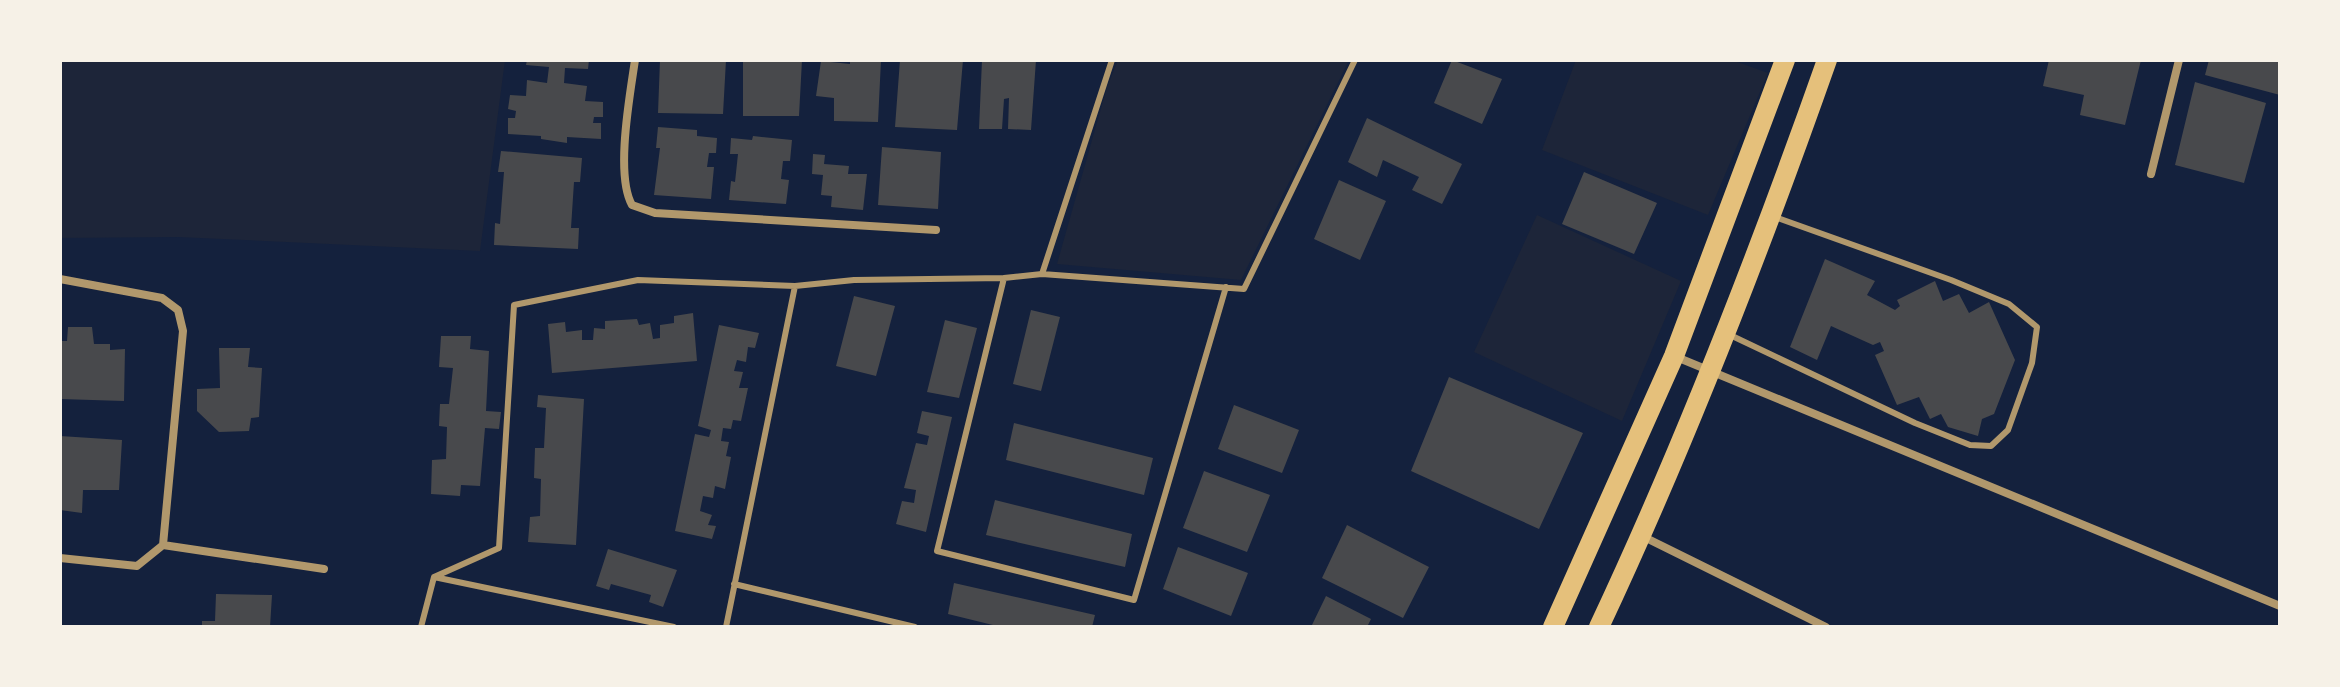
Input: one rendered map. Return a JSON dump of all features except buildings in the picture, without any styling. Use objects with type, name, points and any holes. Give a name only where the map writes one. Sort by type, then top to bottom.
[{"type":"main road","points":[[1553,627],[1674,356],[1785,60]]},
{"type":"main road","points":[[1599,627],[1642,536],[1712,372],[1827,60]]},
{"type":"street","points":[[635,60],[626,122],[626,193],[632,205],[655,213],[936,230]]},
{"type":"street","points":[[2151,174],[2179,60]]},
{"type":"street","points":[[60,279],[162,298],[178,310],[183,331],[163,545],[137,566],[60,558]]},
{"type":"street","points":[[1674,356],[2280,606]]},
{"type":"street","points":[[1642,536],[1826,627]]},
{"type":"street","points":[[163,545],[324,569]]},
{"type":"lane","points":[[1042,274],[1112,60]]},
{"type":"lane","points":[[434,577],[499,548],[514,305],[638,280],[795,286],[854,280],[1004,278],[1042,274],[1244,289],[1355,60]]},
{"type":"lane","points":[[1727,334],[1814,377],[1970,445],[1991,446],[2008,430],[2032,363],[2037,327],[2009,304],[1772,216]]},
{"type":"lane","points":[[1004,278],[937,551],[1134,600],[1226,287]]},
{"type":"lane","points":[[726,627],[795,286]]},
{"type":"lane","points":[[421,627],[434,577]]},
{"type":"lane","points":[[434,577],[674,627]]},
{"type":"lane","points":[[734,584],[915,627]]},
{"type":"shaded area","points":[[60,60],[505,60],[480,251],[178,237],[60,238]]},
{"type":"shaded area","points":[[1118,60],[1349,60],[1241,280],[1057,264],[1107,87]]},
{"type":"shaded area","points":[[1576,60],[1732,60],[1768,73],[1708,215],[1542,150]]},
{"type":"shaded area","points":[[1537,215],[1681,281],[1622,421],[1474,352]]}]
